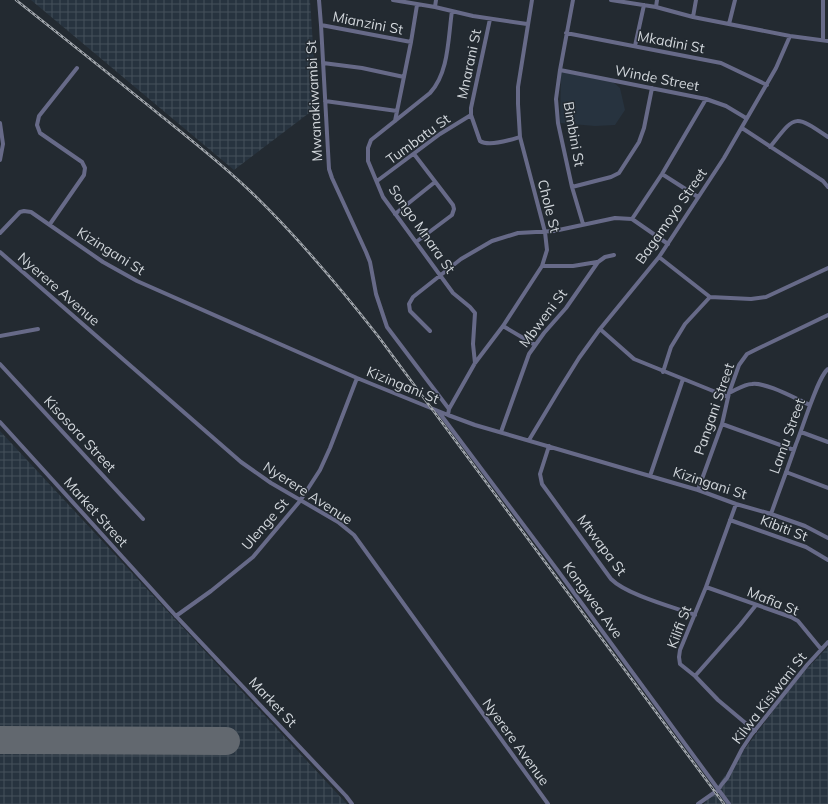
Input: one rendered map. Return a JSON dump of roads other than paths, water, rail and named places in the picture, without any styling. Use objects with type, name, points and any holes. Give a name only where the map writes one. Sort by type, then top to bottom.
[{"type":"street","name":"Mwanakiwambi St","points":[[319,0],[329,169],[370,262],[376,294],[387,327],[449,409]]},
{"type":"street","points":[[394,0],[490,19],[527,24]]},
{"type":"street","points":[[435,7],[436,0]]},
{"type":"street","name":"Chole St","points":[[448,415],[449,409],[475,364],[542,266],[547,250],[546,232],[520,137],[518,104],[518,87],[532,0]]},
{"type":"street","name":"Bimbini St","points":[[573,0],[566,33],[556,99],[558,123],[572,187],[583,224]]},
{"type":"street","points":[[611,0],[656,7],[692,17],[790,36],[826,41],[823,0]]},
{"type":"street","points":[[656,7],[657,0]]},
{"type":"street","points":[[692,17],[696,0]]},
{"type":"street","points":[[728,24],[735,0]]},
{"type":"street","points":[[395,121],[417,5]]},
{"type":"street","points":[[636,46],[644,5]]},
{"type":"street","name":"Songo Mnara St","points":[[452,11],[444,70],[440,81],[430,93],[371,140],[368,148],[368,161],[383,197],[452,293],[470,306],[474,313],[473,344],[475,364]]},
{"type":"street","name":"Mnarani St","points":[[490,19],[471,108],[471,115],[480,141],[483,144],[490,144],[520,137]]},
{"type":"street","name":"Mianzini St","points":[[321,25],[411,42]]},
{"type":"street","name":"Mkadini St","points":[[566,33],[721,63],[767,84]]},
{"type":"street","name":"Bagamoyo Street","points":[[529,440],[559,390],[600,329],[660,257],[742,128],[746,118],[767,84],[786,48],[790,36]]},
{"type":"street","points":[[323,63],[362,68],[404,77]]},
{"type":"street","points":[[50,224],[84,175],[85,168],[82,162],[40,133],[37,125],[39,116],[77,68]]},
{"type":"street","name":"Winde Street","points":[[560,70],[706,99],[726,106],[746,118]]},
{"type":"street","points":[[572,187],[611,177],[618,173],[639,142],[644,128],[652,88]]},
{"type":"street","points":[[632,220],[662,174],[706,99]]},
{"type":"street","points":[[325,100],[397,111]]},
{"type":"street","name":"Tumbatu St","points":[[377,181],[440,134],[471,115]]},
{"type":"street","points":[[770,148],[788,126],[796,121],[804,122],[828,137]]},
{"type":"street","points":[[0,123],[4,144],[0,160]]},
{"type":"street","points":[[742,128],[770,148],[824,182],[828,187]]},
{"type":"street","points":[[414,154],[453,205],[454,212],[416,242]]},
{"type":"street","points":[[662,174],[698,197]]},
{"type":"street","points":[[395,214],[435,182]]},
{"type":"street","name":"Kizingani St","points":[[0,233],[16,216],[24,211],[31,212],[103,262],[137,281],[357,378],[475,425],[698,490],[805,526],[828,538]]},
{"type":"street","points":[[430,331],[410,310],[409,304],[413,297],[461,259],[492,241],[518,233],[546,232],[615,218],[632,220],[668,244]]},
{"type":"street","name":"Nyerere Avenue","points":[[0,252],[241,462],[300,501],[338,522],[354,535],[548,804]]},
{"type":"street","points":[[542,266],[573,266],[591,264],[598,262],[605,257],[614,255]]},
{"type":"street","points":[[660,257],[710,297],[746,299],[766,297],[828,268]]},
{"type":"street","name":"Mbweni St","points":[[501,432],[519,384],[525,363],[535,345],[566,308],[598,262]]},
{"type":"street","points":[[663,372],[671,348],[685,324],[710,297]]},
{"type":"street","name":"Pangani Street","points":[[698,490],[722,424],[729,395],[739,365],[747,354],[828,315]]},
{"type":"street","points":[[502,326],[535,345]]},
{"type":"street","points":[[0,336],[38,329]]},
{"type":"street","points":[[600,329],[634,359],[663,372],[729,395],[746,385],[757,383],[810,405]]},
{"type":"street","name":"Kisosora Street","points":[[0,364],[143,519]]},
{"type":"street","name":"Lamu Street","points":[[771,514],[810,405],[821,378],[828,369]]},
{"type":"street","name":"Ulenge St","points":[[176,616],[211,591],[253,557],[300,501],[320,470],[357,378]]},
{"type":"street","points":[[650,476],[683,379]]},
{"type":"street","name":"Kongwea Ave","points":[[438,411],[558,571],[729,804]]},
{"type":"street","name":"Market Street","points":[[0,422],[176,616]]},
{"type":"street","points":[[722,424],[794,450]]},
{"type":"street","points":[[801,432],[828,442]]},
{"type":"street","name":"Mtwapa St","points":[[549,446],[540,474],[542,484],[611,579],[621,587],[695,615]]},
{"type":"street","points":[[786,472],[828,488]]},
{"type":"street","name":"Kilifi St","points":[[736,504],[706,587],[680,650],[679,658],[680,664],[695,676],[718,700],[755,731]]},
{"type":"street","name":"Kibiti St","points":[[730,520],[806,547],[828,560]]},
{"type":"street","name":"Mafia St","points":[[706,587],[792,617],[798,621],[821,649]]},
{"type":"street","points":[[695,676],[756,605]]},
{"type":"street","name":"Market St","points":[[176,616],[352,804]]},
{"type":"street","name":"Kilwa Kisiwani St","points":[[698,804],[718,790],[728,778],[742,749],[755,731],[828,642]]},
{"type":"railway","points":[[16,0],[183,133],[228,171],[284,225],[317,261],[378,336],[724,804]]}]
